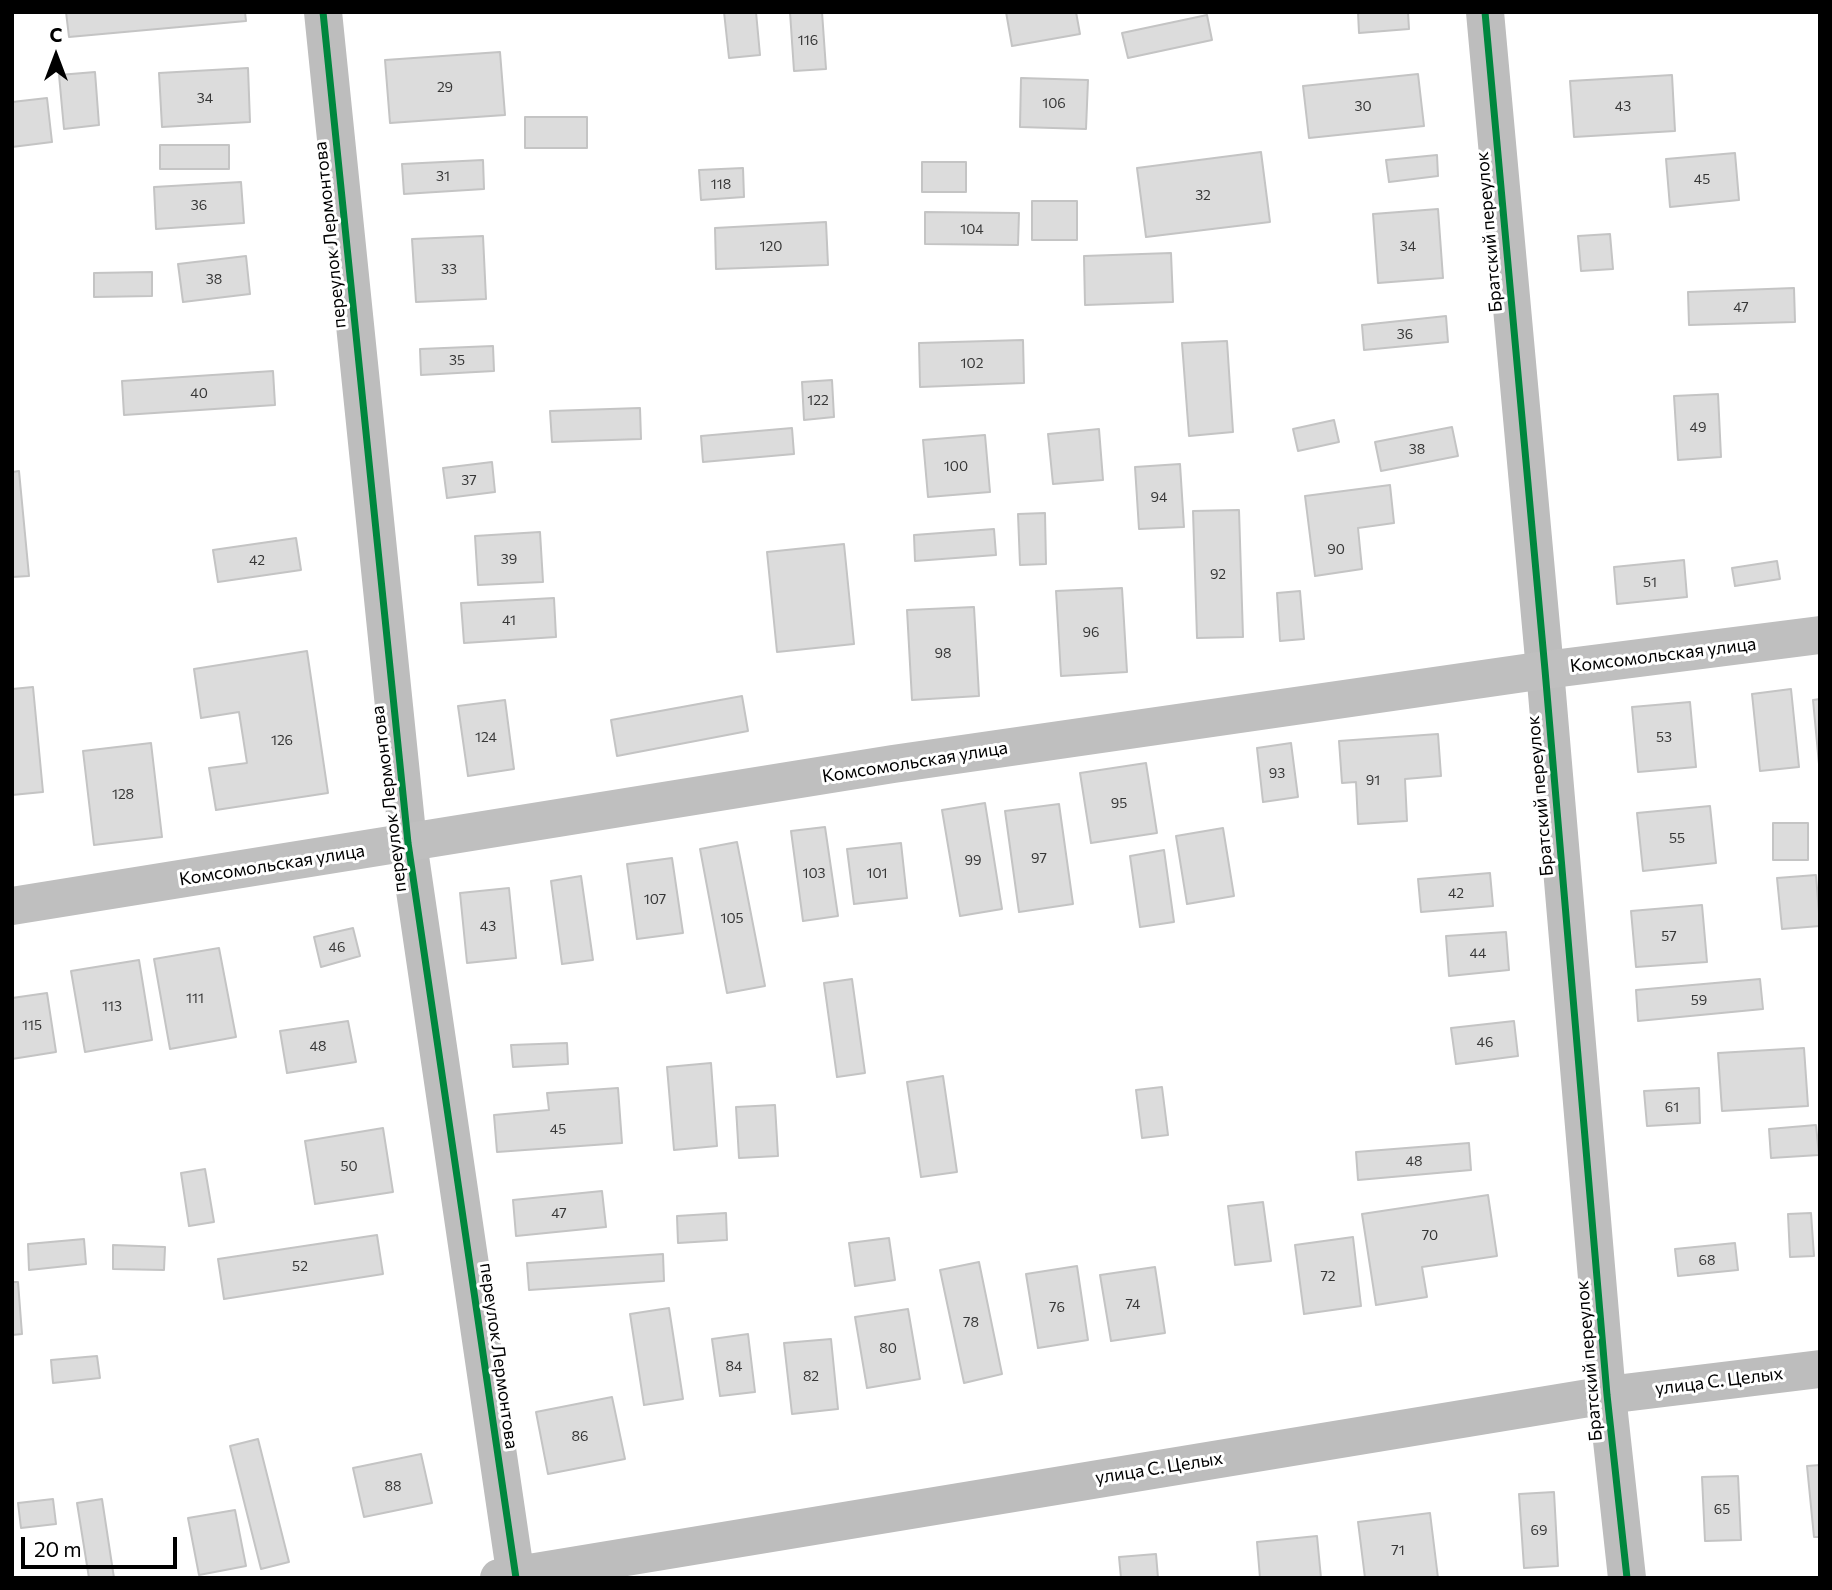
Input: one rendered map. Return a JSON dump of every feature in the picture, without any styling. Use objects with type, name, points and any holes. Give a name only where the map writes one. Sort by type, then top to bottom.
[{"type":"main road","name":"Комсомольская улица","points":[[12,906],[893,764],[1545,670],[1820,635]]},
{"type":"street","name":"переулок Лермонтова","points":[[323,12],[408,843],[510,1577]]},
{"type":"street","name":"Братский переулок","points":[[1485,12],[1607,1395],[1627,1578]]},
{"type":"street","name":"улица С. Целых","points":[[510,1577],[1607,1395],[1820,1369]]},
{"type":"building","points":[[66,12],[245,12],[246,21],[69,37]]},
{"type":"building","points":[[724,12],[756,12],[760,55],[729,58]]},
{"type":"building","points":[[790,12],[822,12],[826,69],[794,71]]},
{"type":"building","points":[[1006,12],[1076,12],[1080,34],[1012,46]]},
{"type":"building","points":[[1358,12],[1408,12],[1409,29],[1359,33]]},
{"type":"building","points":[[1207,15],[1212,40],[1128,58],[1122,33]]},
{"type":"building","points":[[500,52],[505,115],[390,123],[385,60]]},
{"type":"building","points":[[248,68],[250,122],[162,127],[159,73]]},
{"type":"building","points":[[95,72],[99,125],[64,129],[59,75]]},
{"type":"building","points":[[1418,74],[1424,126],[1309,138],[1303,86]]},
{"type":"building","points":[[1672,75],[1675,131],[1574,137],[1570,81]]},
{"type":"building","points":[[1021,78],[1088,80],[1086,129],[1020,127]]},
{"type":"building","points":[[47,98],[52,142],[12,147],[12,102]]},
{"type":"building","points":[[525,117],[587,117],[587,148],[525,148]]},
{"type":"building","points":[[160,145],[229,145],[229,169],[160,169]]},
{"type":"building","points":[[1261,152],[1270,222],[1146,237],[1137,168]]},
{"type":"building","points":[[1735,153],[1739,200],[1670,207],[1666,159]]},
{"type":"building","points":[[1437,155],[1438,176],[1389,182],[1386,160]]},
{"type":"building","points":[[483,160],[484,189],[404,194],[402,164]]},
{"type":"building","points":[[922,162],[966,162],[966,192],[922,192]]},
{"type":"building","points":[[743,168],[744,197],[701,200],[699,170]]},
{"type":"building","points":[[241,182],[244,223],[156,229],[154,187]]},
{"type":"building","points":[[1032,201],[1077,201],[1077,240],[1032,240]]},
{"type":"building","points":[[1438,209],[1443,278],[1378,283],[1373,214]]},
{"type":"building","points":[[925,212],[1019,213],[1018,245],[925,244]]},
{"type":"building","points":[[826,222],[828,265],[716,269],[715,228]]},
{"type":"building","points":[[1610,234],[1613,269],[1581,271],[1578,236]]},
{"type":"building","points":[[483,236],[486,299],[416,302],[412,239]]},
{"type":"building","points":[[1171,253],[1173,302],[1085,305],[1084,256]]},
{"type":"building","points":[[246,256],[250,294],[183,302],[178,264]]},
{"type":"building","points":[[152,272],[152,296],[94,297],[94,273]]},
{"type":"building","points":[[1794,288],[1795,322],[1689,325],[1688,292]]},
{"type":"building","points":[[1446,316],[1448,342],[1364,350],[1362,325]]},
{"type":"building","points":[[1023,340],[1024,383],[920,387],[919,343]]},
{"type":"building","points":[[1227,341],[1233,432],[1189,436],[1182,343]]},
{"type":"building","points":[[493,346],[494,371],[421,375],[420,349]]},
{"type":"building","points":[[273,371],[275,405],[124,415],[122,381]]},
{"type":"building","points":[[832,380],[834,417],[804,420],[802,382]]},
{"type":"building","points":[[1718,394],[1721,457],[1678,460],[1674,396]]},
{"type":"building","points":[[640,408],[641,439],[552,442],[550,411]]},
{"type":"building","points":[[1334,420],[1339,442],[1298,451],[1293,429]]},
{"type":"building","points":[[1452,427],[1458,456],[1381,471],[1375,442]]},
{"type":"building","points":[[792,428],[794,454],[703,462],[701,436]]},
{"type":"building","points":[[1099,429],[1103,480],[1053,484],[1048,434]]},
{"type":"building","points":[[985,435],[990,492],[928,497],[923,440]]},
{"type":"building","points":[[492,462],[495,492],[447,498],[443,468]]},
{"type":"building","points":[[1180,464],[1184,527],[1139,529],[1135,467]]},
{"type":"building","points":[[19,471],[29,576],[12,577],[12,472]]},
{"type":"building","points":[[1390,485],[1394,523],[1358,528],[1362,569],[1315,576],[1305,496]]},
{"type":"building","points":[[1239,510],[1243,637],[1197,638],[1193,511]]},
{"type":"building","points":[[1045,513],[1046,564],[1020,565],[1018,514]]},
{"type":"building","points":[[994,529],[996,555],[915,561],[914,535]]},
{"type":"building","points":[[540,532],[543,582],[478,585],[475,536]]},
{"type":"building","points":[[296,538],[301,570],[218,582],[213,550]]},
{"type":"building","points":[[844,544],[854,644],[777,652],[767,552]]},
{"type":"building","points":[[1684,560],[1687,597],[1617,604],[1614,567]]},
{"type":"building","points":[[1777,561],[1780,579],[1735,586],[1732,568]]},
{"type":"building","points":[[1122,588],[1127,672],[1061,676],[1056,591]]},
{"type":"building","points":[[1300,591],[1304,639],[1280,641],[1277,593]]},
{"type":"building","points":[[554,598],[556,637],[464,643],[461,603]]},
{"type":"building","points":[[974,607],[979,696],[912,700],[907,610]]},
{"type":"building","points":[[307,651],[328,793],[216,810],[209,768],[247,763],[239,712],[201,718],[194,669]]},
{"type":"building","points":[[33,687],[43,792],[12,795],[12,689]]},
{"type":"building","points":[[1791,689],[1799,767],[1760,771],[1752,694]]},
{"type":"building","points":[[742,696],[748,731],[617,756],[611,720]]},
{"type":"building","points":[[1820,699],[1820,775],[1813,700]]},
{"type":"building","points":[[505,700],[514,769],[468,776],[458,706]]},
{"type":"building","points":[[1690,702],[1696,767],[1638,772],[1632,707]]},
{"type":"building","points":[[1438,734],[1441,776],[1405,779],[1407,821],[1358,824],[1356,782],[1342,783],[1339,741]]},
{"type":"building","points":[[151,743],[162,837],[94,845],[83,751]]},
{"type":"building","points":[[1291,743],[1298,797],[1263,802],[1257,748]]},
{"type":"building","points":[[1146,763],[1157,833],[1091,843],[1080,773]]},
{"type":"building","points":[[985,803],[1002,909],[960,916],[942,810]]},
{"type":"building","points":[[1059,804],[1073,904],[1019,912],[1005,811]]},
{"type":"building","points":[[1710,806],[1716,863],[1643,871],[1637,813]]},
{"type":"building","points":[[1773,823],[1808,823],[1808,860],[1773,860]]},
{"type":"building","points":[[825,827],[838,916],[803,921],[791,831]]},
{"type":"building","points":[[1223,828],[1234,896],[1187,904],[1176,836]]},
{"type":"building","points":[[737,842],[765,986],[727,993],[700,849]]},
{"type":"building","points":[[901,843],[907,898],[854,904],[847,849]]},
{"type":"building","points":[[1164,850],[1174,922],[1140,927],[1130,856]]},
{"type":"building","points":[[672,858],[683,933],[637,939],[627,864]]},
{"type":"building","points":[[1490,873],[1493,906],[1421,912],[1418,879]]},
{"type":"building","points":[[1816,875],[1820,926],[1782,929],[1777,878]]},
{"type":"building","points":[[581,876],[593,960],[562,964],[551,881]]},
{"type":"building","points":[[509,888],[516,958],[467,963],[460,893]]},
{"type":"building","points":[[1702,905],[1707,962],[1636,967],[1631,911]]},
{"type":"building","points":[[353,928],[360,956],[321,967],[314,937]]},
{"type":"building","points":[[1506,932],[1509,970],[1449,976],[1446,936]]},
{"type":"building","points":[[219,948],[236,1037],[170,1049],[154,959]]},
{"type":"building","points":[[139,960],[152,1040],[85,1052],[71,971]]},
{"type":"building","points":[[852,979],[865,1073],[837,1077],[824,983]]},
{"type":"building","points":[[1760,979],[1763,1009],[1638,1021],[1636,990]]},
{"type":"building","points":[[47,993],[56,1052],[12,1059],[12,998]]},
{"type":"building","points":[[348,1021],[356,1062],[287,1073],[280,1031]]},
{"type":"building","points":[[1514,1021],[1518,1056],[1456,1064],[1451,1028]]},
{"type":"building","points":[[567,1043],[568,1064],[513,1067],[511,1045]]},
{"type":"building","points":[[1804,1048],[1808,1106],[1722,1111],[1718,1053]]},
{"type":"building","points":[[711,1063],[717,1146],[674,1150],[667,1067]]},
{"type":"building","points":[[943,1076],[957,1172],[921,1177],[907,1082]]},
{"type":"building","points":[[1162,1087],[1168,1135],[1142,1138],[1136,1090]]},
{"type":"building","points":[[618,1088],[622,1143],[497,1152],[494,1115],[549,1110],[547,1093]]},
{"type":"building","points":[[1699,1088],[1700,1123],[1647,1126],[1644,1091]]},
{"type":"building","points":[[775,1105],[778,1156],[739,1158],[736,1107]]},
{"type":"building","points":[[1816,1125],[1819,1155],[1771,1158],[1769,1129]]},
{"type":"building","points":[[383,1128],[393,1192],[315,1204],[305,1141]]},
{"type":"building","points":[[1469,1143],[1471,1170],[1358,1180],[1356,1152]]},
{"type":"building","points":[[205,1169],[214,1222],[189,1226],[181,1173]]},
{"type":"building","points":[[602,1191],[606,1227],[516,1236],[513,1200]]},
{"type":"building","points":[[1488,1195],[1497,1256],[1422,1267],[1427,1297],[1376,1305],[1362,1214]]},
{"type":"building","points":[[1263,1202],[1271,1261],[1235,1265],[1228,1206]]},
{"type":"building","points":[[726,1213],[727,1240],[678,1243],[677,1216]]},
{"type":"building","points":[[1811,1213],[1814,1256],[1790,1257],[1788,1214]]},
{"type":"building","points":[[377,1235],[383,1274],[224,1299],[218,1259]]},
{"type":"building","points":[[1353,1237],[1361,1306],[1304,1314],[1295,1245]]},
{"type":"building","points":[[889,1238],[895,1280],[855,1286],[849,1243]]},
{"type":"building","points":[[84,1239],[86,1264],[29,1270],[28,1244]]},
{"type":"building","points":[[1735,1243],[1738,1270],[1678,1276],[1675,1249]]},
{"type":"building","points":[[113,1245],[165,1247],[164,1270],[113,1269]]},
{"type":"building","points":[[663,1254],[664,1281],[529,1290],[527,1263]]},
{"type":"building","points":[[979,1262],[1002,1374],[964,1383],[940,1270]]},
{"type":"building","points":[[1077,1266],[1088,1340],[1038,1348],[1026,1274]]},
{"type":"building","points":[[1155,1267],[1165,1333],[1111,1341],[1100,1275]]},
{"type":"building","points":[[12,1282],[18,1282],[22,1334],[12,1335]]},
{"type":"building","points":[[669,1308],[683,1399],[644,1405],[630,1314]]},
{"type":"building","points":[[908,1309],[920,1379],[867,1388],[855,1317]]},
{"type":"building","points":[[748,1334],[755,1392],[720,1396],[712,1339]]},
{"type":"building","points":[[831,1339],[838,1409],[792,1414],[784,1343]]},
{"type":"building","points":[[97,1356],[100,1378],[53,1383],[51,1360]]},
{"type":"building","points":[[612,1397],[625,1459],[548,1474],[536,1412]]},
{"type":"building","points":[[258,1439],[289,1562],[261,1569],[230,1446]]},
{"type":"building","points":[[421,1454],[432,1503],[364,1517],[353,1468]]},
{"type":"building","points":[[1820,1465],[1820,1537],[1814,1537],[1807,1466]]},
{"type":"building","points":[[1738,1476],[1741,1540],[1705,1541],[1702,1477]]},
{"type":"building","points":[[1554,1492],[1558,1566],[1524,1568],[1519,1494]]},
{"type":"building","points":[[53,1499],[56,1524],[21,1528],[18,1503]]},
{"type":"building","points":[[102,1499],[114,1578],[89,1578],[77,1503]]},
{"type":"building","points":[[235,1510],[246,1566],[199,1575],[188,1518]]},
{"type":"building","points":[[1430,1513],[1438,1578],[1365,1578],[1358,1522]]},
{"type":"building","points":[[1317,1536],[1321,1578],[1260,1578],[1257,1542]]},
{"type":"building","points":[[1156,1554],[1158,1578],[1121,1578],[1119,1557]]},
{"type":"cycle path","points":[[323,12],[408,843],[516,1578]]},
{"type":"cycle path","points":[[1485,12],[1607,1395],[1627,1578]]}]
